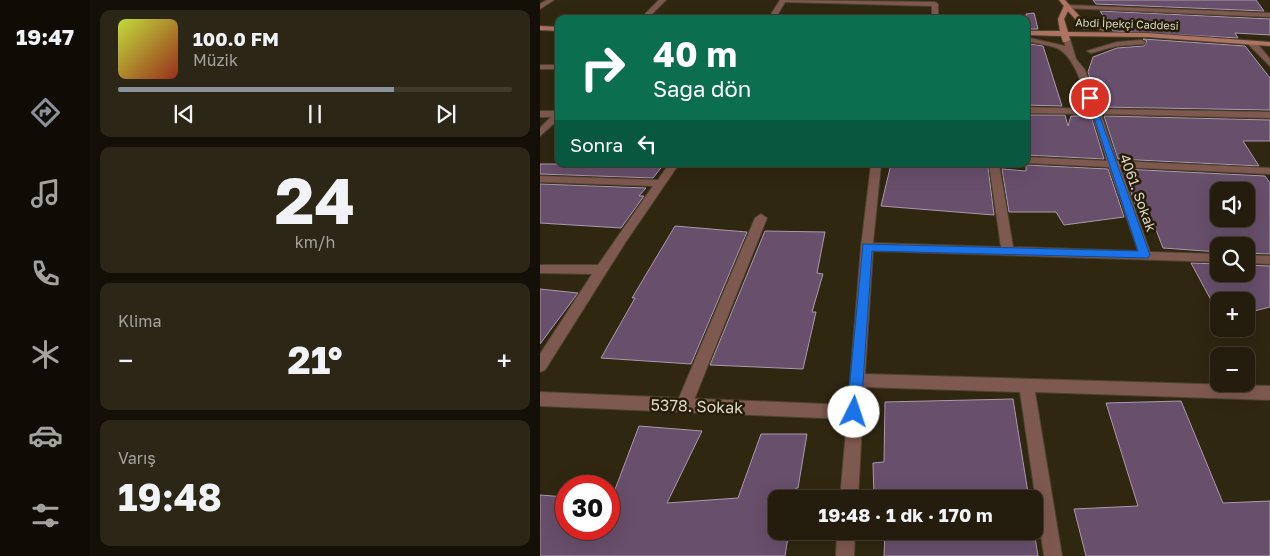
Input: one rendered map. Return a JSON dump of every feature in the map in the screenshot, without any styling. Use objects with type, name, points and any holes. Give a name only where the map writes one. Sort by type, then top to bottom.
[{"type":"main road","points":[[1064,3],[1062,16],[1065,37]]},
{"type":"main road","points":[[1064,3],[1082,21],[1093,42]]},
{"type":"main road","points":[[1030,37],[1053,27],[1062,16]]},
{"type":"main road","points":[[1082,21],[1097,27],[1136,34]]},
{"type":"main road","points":[[540,28],[555,29]]},
{"type":"main road","name":"Abdi İpekçi Caddesi","points":[[1030,37],[1065,37],[1089,33],[1136,34],[1226,42]]},
{"type":"main road","name":"Abdi İpekçi Caddesi","points":[[1065,37],[1093,42],[1226,42],[1270,44]]},
{"type":"street","points":[[540,7],[551,0]]},
{"type":"street","points":[[647,15],[663,0]]},
{"type":"street","points":[[774,15],[784,0],[934,2],[935,15]]},
{"type":"street","points":[[1064,3],[1270,15]]},
{"type":"street","name":"4061. Sokak","points":[[1030,37],[1061,47],[1070,55]]},
{"type":"street","name":"4061. Sokak","points":[[1065,37],[1070,55],[1076,66],[1087,60]]},
{"type":"street","name":"4061. Sokak","points":[[1093,42],[1087,60],[1094,112],[1144,255]]},
{"type":"street","points":[[1087,60],[1117,44],[1141,42]]},
{"type":"street","points":[[1252,43],[1270,64]]},
{"type":"street","points":[[540,66],[555,67]]},
{"type":"street","points":[[1030,110],[1270,116]]},
{"type":"street","points":[[540,114],[555,115]]},
{"type":"street","points":[[540,133],[555,118]]},
{"type":"street","points":[[1030,160],[1270,171]]},
{"type":"street","points":[[540,366],[672,167]]},
{"type":"street","points":[[849,490],[867,247],[876,167]]},
{"type":"street","points":[[994,167],[1008,251]]},
{"type":"street","points":[[540,179],[660,183]]},
{"type":"street","points":[[684,405],[761,218]]},
{"type":"street","points":[[867,247],[1210,258]]},
{"type":"street","points":[[1255,259],[1270,260]]},
{"type":"street","points":[[540,269],[602,270]]},
{"type":"street","points":[[856,380],[1270,393]]},
{"type":"street","points":[[1027,386],[1053,556]]},
{"type":"street","name":"5378. Sokak","points":[[540,399],[854,412]]},
{"type":"street","points":[[845,556],[846,540]]},
{"type":"building","points":[[1093,0],[1256,0],[1264,11],[1096,4]]},
{"type":"building","points":[[1100,11],[1270,19],[1270,35],[1235,33],[1238,38],[1113,31]]},
{"type":"building","points":[[1034,13],[1038,29],[1030,29],[1030,15],[1026,14]]},
{"type":"building","points":[[1143,39],[1245,46],[1270,78],[1270,110],[1100,107],[1088,72],[1093,57],[1117,48],[1144,46],[1147,41]]},
{"type":"building","points":[[1030,44],[1043,46],[1062,106],[1030,105]]},
{"type":"building","points":[[1030,115],[1065,115],[1068,126],[1071,116],[1091,116],[1104,159],[1030,155]]},
{"type":"building","points":[[1104,116],[1270,120],[1270,141],[1243,141],[1259,166],[1118,159]]},
{"type":"building","points":[[540,164],[555,164],[555,167],[662,167],[653,178],[540,174]]},
{"type":"building","points":[[1030,165],[1108,169],[1124,217],[1064,225],[1056,212],[1009,212],[1002,169],[1026,171],[1026,167],[1030,167]]},
{"type":"building","points":[[890,167],[988,167],[994,215],[881,206]]},
{"type":"building","points":[[1123,169],[1265,176],[1270,183],[1270,254],[1255,253],[1255,237],[1210,237],[1210,251],[1163,248],[1150,214],[1139,215]]},
{"type":"building","points":[[540,184],[646,188],[639,196],[644,196],[621,228],[540,223]]},
{"type":"building","points":[[675,226],[747,232],[691,364],[601,358],[635,298],[632,298]]},
{"type":"building","points":[[765,231],[825,232],[817,273],[823,274],[812,312],[816,312],[803,369],[710,365]]},
{"type":"building","points":[[1191,263],[1210,264],[1210,282],[1255,282],[1255,265],[1270,266],[1270,307],[1255,311],[1255,292],[1210,292],[1210,298]]},
{"type":"building","points":[[540,289],[578,293],[540,344]]},
{"type":"building","points":[[1013,399],[1028,490],[874,490],[873,463],[884,462],[885,402]]},
{"type":"building","points":[[1181,401],[1223,503],[1270,501],[1270,556],[1086,556],[1074,509],[1138,506],[1106,403]]},
{"type":"building","points":[[639,426],[702,431],[667,503],[738,498],[761,434],[807,434],[798,488],[796,490],[768,490],[768,540],[788,540],[785,556],[540,556],[540,495],[555,496],[555,540],[620,540],[620,476]]},
{"type":"building","points":[[885,540],[1035,540],[1038,556],[884,556]]},
{"type":"route","points":[[854,412],[867,247],[1144,255],[1090,98]]}]
